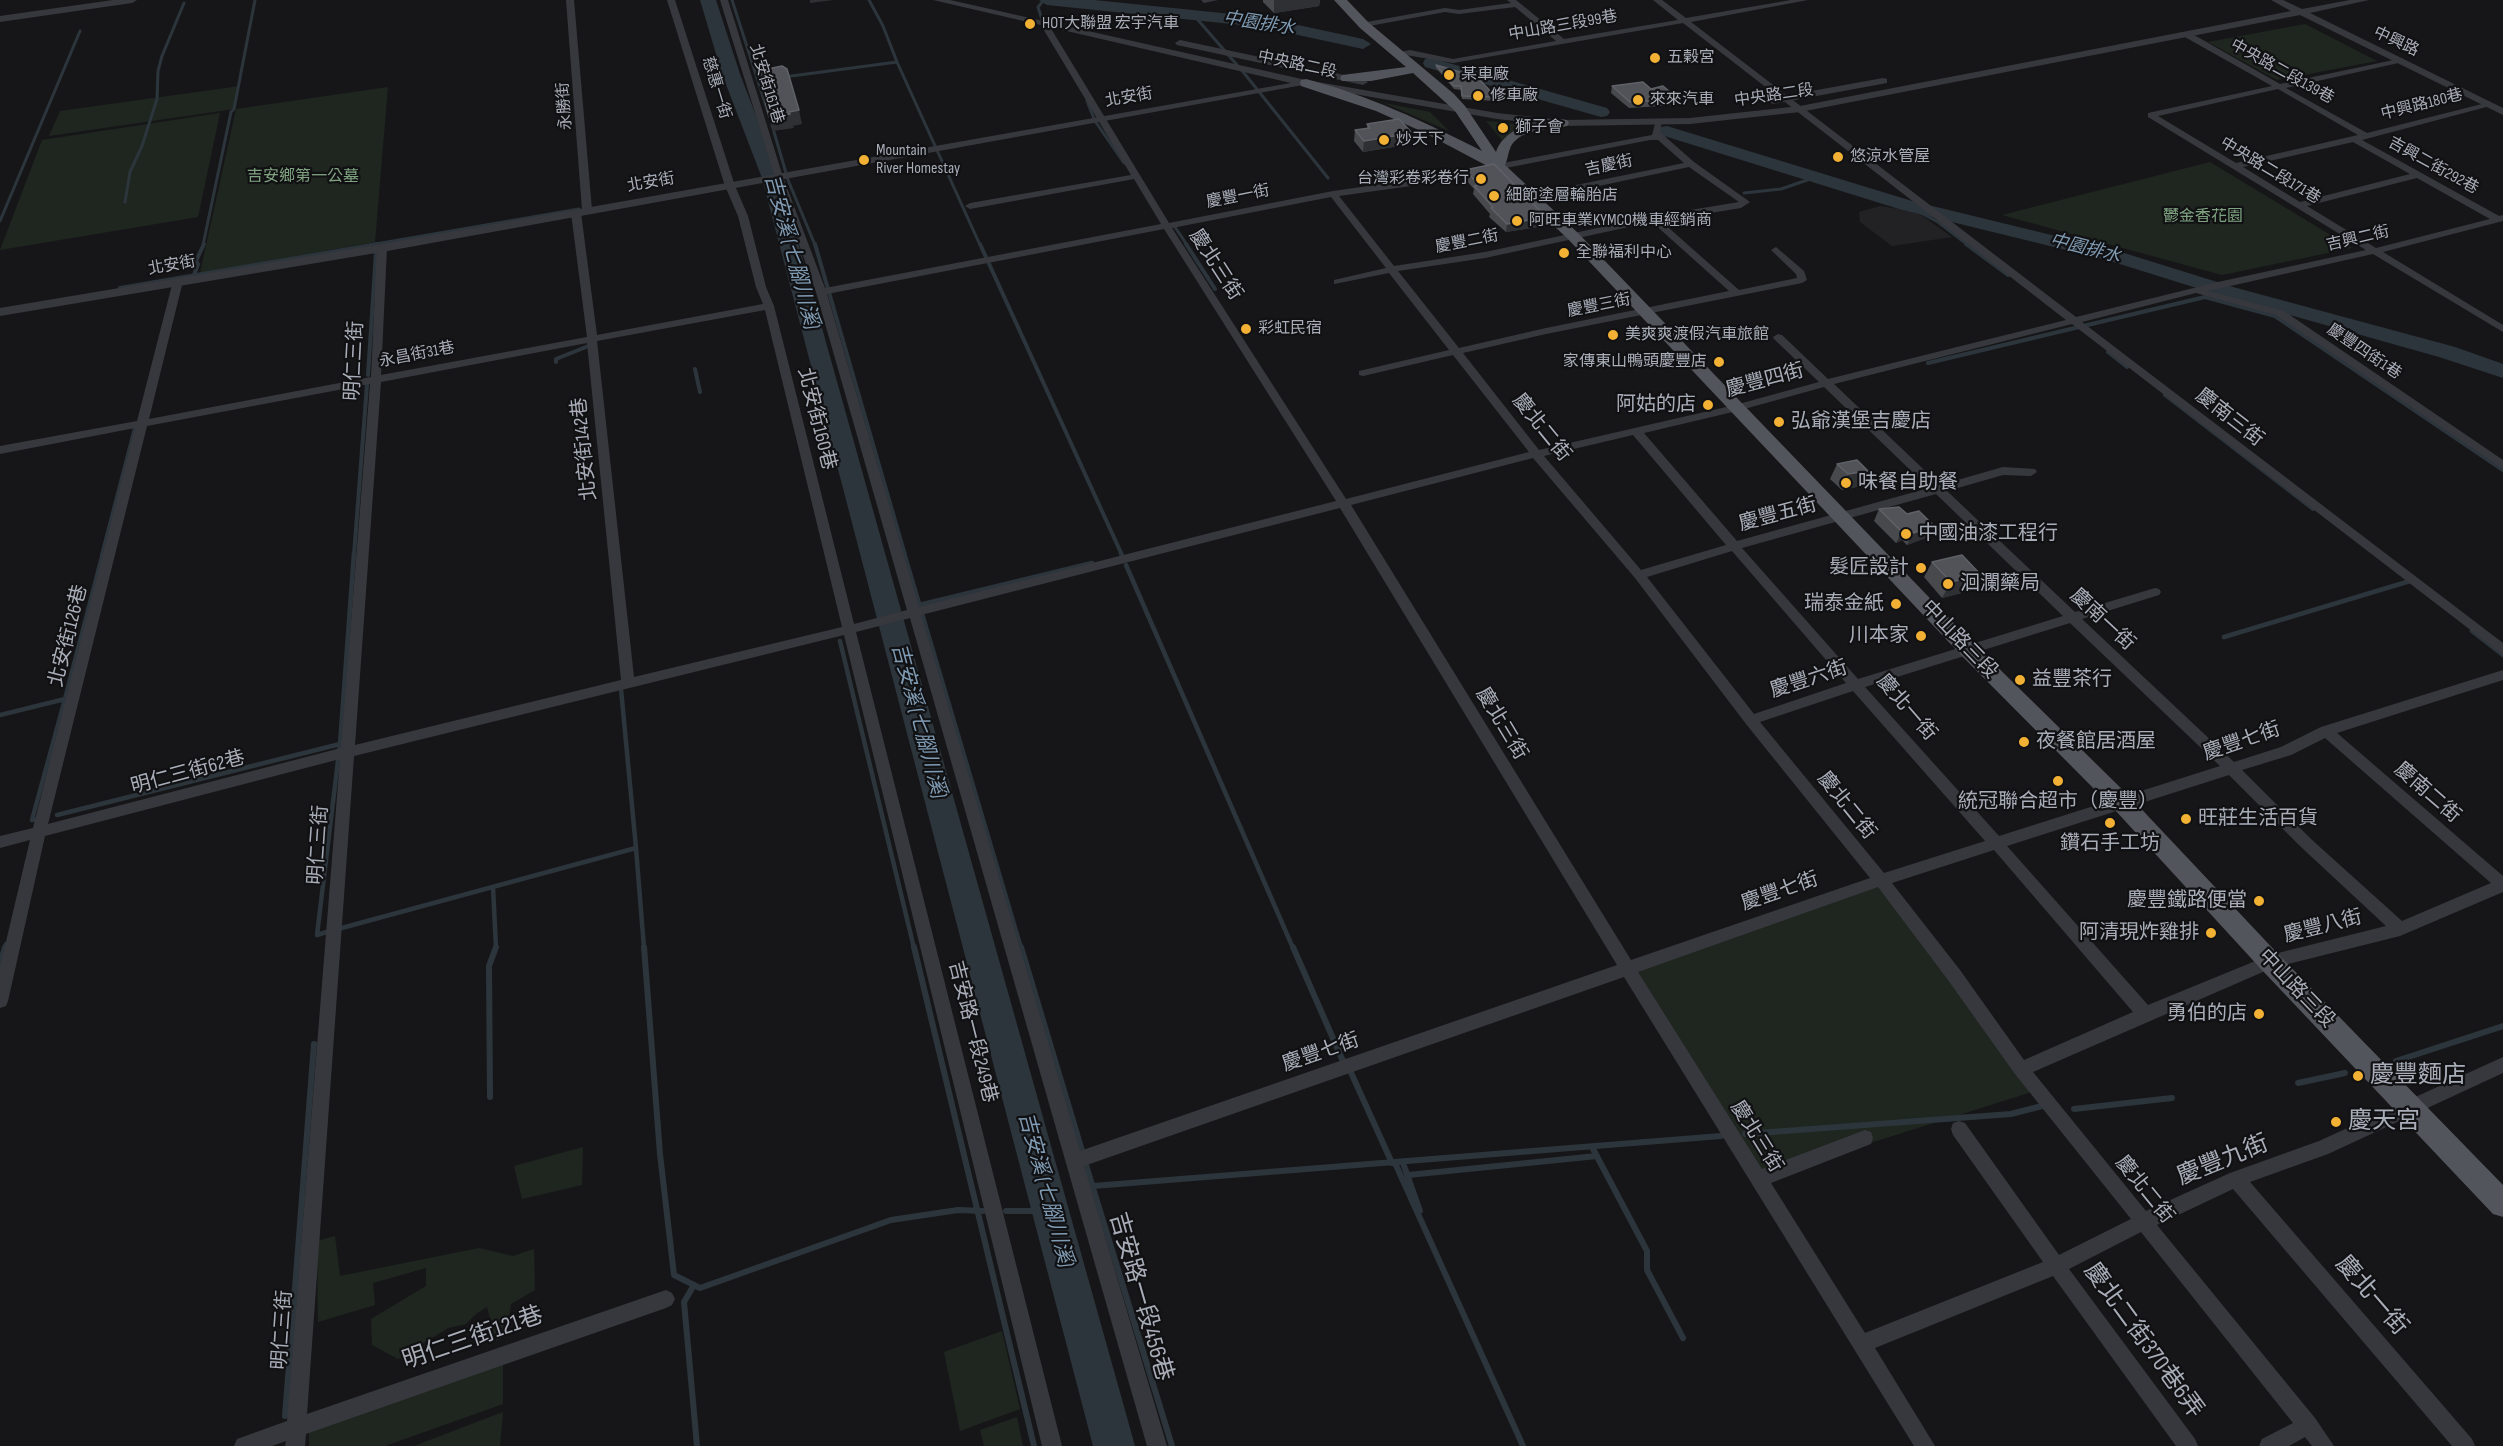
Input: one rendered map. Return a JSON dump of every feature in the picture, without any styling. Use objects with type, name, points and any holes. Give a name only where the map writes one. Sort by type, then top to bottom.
[{"type":"main road","name":"中山路三段","points":[[1340,0],[1364,25],[1454,103],[1498,166],[1573,236],[1840,518],[1969,651],[2123,804],[2270,962],[2503,1204]]},
{"type":"main road","points":[[1346,78],[1371,77],[1416,69]]},
{"type":"main road","points":[[1306,83],[1341,92],[1402,116],[1498,166],[1504,148],[1519,133],[1563,117]]},
{"type":"street","points":[[0,14],[99,0]]},
{"type":"street","points":[[0,19],[132,0]]},
{"type":"street","name":"永勝街","points":[[570,0],[582,212]]},
{"type":"street","name":"慈惠一街","points":[[671,0],[736,185]]},
{"type":"street","name":"北安街161巷","points":[[724,0],[773,178],[821,292],[913,612]]},
{"type":"street","name":"中央路二段","points":[[938,0],[953,1],[1306,83],[1454,103],[1552,111]]},
{"type":"street","points":[[978,0],[1143,35]]},
{"type":"street","points":[[1204,2],[1214,0]]},
{"type":"street","points":[[1434,0],[1445,10]]},
{"type":"street","points":[[1657,0],[1792,104]]},
{"type":"street","name":"中山路三段99巷","points":[[1398,53],[1410,52],[1454,61],[1804,0]]},
{"type":"street","name":"中興路","points":[[2276,0],[2300,14],[2400,60],[2503,112]]},
{"type":"street","points":[[1923,74],[2318,0]]},
{"type":"street","name":"中央路二段","points":[[1563,117],[1792,104],[2300,14],[2364,0]]},
{"type":"street","points":[[1364,25],[1445,10],[1460,12],[1513,2],[1561,41]]},
{"type":"street","name":"慶北三街","points":[[1043,22],[1166,225],[1344,504],[1627,968],[1925,1446]]},
{"type":"street","name":"中央路二段139巷","points":[[2186,34],[2364,135]]},
{"type":"street","name":"中央路二段","points":[[1165,39],[1454,103],[1497,116],[1659,122],[1728,118],[1888,80]]},
{"type":"street","points":[[2277,87],[2400,60]]},
{"type":"street","name":"北安街","points":[[0,312],[382,248],[1306,83]]},
{"type":"street","name":"中央路二段171巷","points":[[2277,87],[2151,116],[2503,329]]},
{"type":"street","name":"慶南三街","points":[[1792,104],[2503,650]]},
{"type":"street","name":"中興路180巷","points":[[2235,166],[2354,139],[2487,104]]},
{"type":"street","points":[[1659,122],[1655,134],[1662,138]]},
{"type":"street","name":"慶豐一街","points":[[821,292],[1333,194],[1418,182],[1650,137],[1662,138]]},
{"type":"street","name":"慶豐二街","points":[[1337,282],[1393,270],[1444,263],[1654,219],[1741,205],[1745,202],[1692,164],[1662,138]]},
{"type":"street","name":"吉興二街292巷","points":[[2354,139],[2500,218]]},
{"type":"street","name":"吉慶街","points":[[1532,196],[1692,164]]},
{"type":"street","points":[[2298,205],[2418,175]]},
{"type":"street","points":[[970,206],[1138,176]]},
{"type":"street","name":"北安街160巷","points":[[736,185],[851,629]]},
{"type":"street","name":"慶北二街","points":[[1333,194],[1536,454],[1639,575],[1751,720],[1881,880],[1954,975],[2021,1069],[2324,1446]]},
{"type":"street","name":"北安街142巷","points":[[582,212],[592,338],[628,682]]},
{"type":"street","name":"吉興二街","points":[[2196,290],[2374,251],[2500,218]]},
{"type":"street","points":[[1654,219],[1737,293]]},
{"type":"street","name":"明仁三街","points":[[296,1437],[334,929],[340,754],[376,378],[382,248]]},
{"type":"street","name":"慶豐三街","points":[[1363,373],[1454,351],[1802,280],[1801,273],[1776,250]]},
{"type":"street","name":"北安街126巷","points":[[0,1001],[39,832],[178,281]]},
{"type":"street","name":"慶豐四街","points":[[851,629],[1536,454],[1737,408],[1824,383],[2076,322],[2196,290]]},
{"type":"street","name":"慶豐四街1巷","points":[[2196,290],[2280,313],[2503,465]]},
{"type":"street","name":"永昌街31巷","points":[[0,450],[769,306]]},
{"type":"street","name":"慶南一街","points":[[1778,338],[2306,843],[2400,929]]},
{"type":"street","name":"慶北一街","points":[[1635,430],[1734,547],[2145,1014]]},
{"type":"street","name":"慶豐五街","points":[[1639,575],[2003,471],[2031,472]]},
{"type":"street","name":"慶豐六街","points":[[1751,720],[1855,685],[2155,592]]},
{"type":"street","name":"吉安路一段456巷","points":[[913,612],[1157,1446]]},
{"type":"street","name":"明仁三街62巷","points":[[0,842],[340,754],[851,629]]},
{"type":"street","name":"吉安路一段249巷","points":[[851,629],[1052,1446]]},
{"type":"street","name":"慶豐七街","points":[[1075,1161],[1881,880],[2286,751],[2326,731],[2503,675]]},
{"type":"street","name":"慶南二街","points":[[2326,731],[2503,885]]},
{"type":"street","name":"慶豐八街","points":[[2021,1069],[2270,962],[2400,929],[2503,885]]},
{"type":"street","name":"慶豐九街","points":[[1862,1344],[2056,1266],[2236,1179],[2322,1148],[2503,1065]]},
{"type":"street","name":"慶北二街370巷6弄","points":[[1959,1129],[2188,1446]]},
{"type":"street","points":[[1759,1179],[1865,1138]]},
{"type":"street","name":"慶北一街","points":[[2236,1179],[2465,1446]]},
{"type":"street","name":"明仁三街121巷","points":[[244,1446],[296,1437],[666,1299]]},
{"type":"street","points":[[2269,1446],[2308,1425]]},
{"type":"shaded area","points":[[1880,206],[1917,212],[1952,237],[1892,246],[1860,222],[1859,212]]},
{"type":"green space","points":[[2305,24],[2377,61],[2277,80],[2208,42]]},
{"type":"green space","points":[[240,86],[234,109],[49,136],[60,111]]},
{"type":"green space","name":"吉安鄉第一公墓","points":[[388,87],[375,242],[200,273],[236,109]]},
{"type":"green space","points":[[1384,103],[1430,112],[1449,131]]},
{"type":"green space","points":[[220,113],[198,217],[0,250],[42,140]]},
{"type":"green space","points":[[1486,121],[1525,125],[1502,140]]},
{"type":"green space","name":"鬱金香花園","points":[[2210,162],[2352,248],[2222,275],[2002,215]]},
{"type":"green space","points":[[1878,886],[2038,1090],[1766,1176],[1630,973]]},
{"type":"green space","points":[[583,1147],[582,1185],[522,1199],[514,1166]]},
{"type":"green space","points":[[335,1236],[340,1276],[479,1248],[513,1256],[534,1249],[535,1290],[511,1304],[506,1335],[496,1341],[487,1307],[466,1324],[448,1328],[398,1359],[372,1345],[371,1319],[426,1286],[426,1268],[373,1283],[375,1305],[318,1322],[317,1241]]},
{"type":"green space","points":[[1002,1331],[1020,1409],[960,1431],[944,1352]]},
{"type":"green space","points":[[503,1363],[503,1404],[385,1446],[309,1446],[309,1431]]},
{"type":"green space","points":[[503,1412],[500,1446],[414,1446]]},
{"type":"green space","points":[[1017,1417],[1023,1446],[984,1446],[980,1430]]},
{"type":"building","points":[[1436,65],[1477,77],[1496,97],[1462,96],[1461,86],[1454,86]]},
{"type":"building","points":[[782,66],[787,69],[799,110],[789,112],[790,114],[769,117],[758,71]]},
{"type":"building","points":[[1643,82],[1651,89],[1663,86],[1678,99],[1630,102],[1612,86]]},
{"type":"building","points":[[1399,119],[1412,133],[1364,141],[1355,130],[1370,128],[1367,124]]},
{"type":"building","points":[[1494,164],[1546,217],[1507,224],[1491,208],[1493,207],[1474,186],[1479,185],[1465,170]]},
{"type":"building","points":[[1857,460],[1868,471],[1848,474],[1837,464]]},
{"type":"building","points":[[1899,507],[1907,514],[1919,511],[1934,526],[1913,533],[1908,528],[1902,532],[1879,509]]},
{"type":"building","points":[[1962,555],[1981,575],[1951,582],[1932,562]]},
{"type":"waterway","points":[[203,245],[231,112],[234,109],[255,0]]},
{"type":"waterway","name":"吉安溪 (七腳川溪)","points":[[708,0],[731,74],[771,178],[1114,1446]]},
{"type":"waterway","points":[[732,0],[768,112]]},
{"type":"waterway","points":[[869,0],[883,26],[897,62]]},
{"type":"waterway","points":[[1044,0],[1038,7],[1044,26]]},
{"type":"waterway","name":"中園排水","points":[[1047,0],[1261,22],[1363,44]]},
{"type":"waterway","points":[[125,202],[130,172],[142,146],[157,99],[158,71],[162,56],[184,3]]},
{"type":"waterway","points":[[1200,16],[1198,20],[1244,73],[1328,178]]},
{"type":"waterway","points":[[0,221],[80,31]]},
{"type":"waterway","points":[[784,77],[897,62]]},
{"type":"waterway","points":[[897,62],[980,245]]},
{"type":"waterway","name":"中園排水","points":[[1431,63],[1601,112]]},
{"type":"waterway","points":[[1087,101],[1095,121],[1124,163]]},
{"type":"waterway","points":[[772,125],[788,180],[815,245]]},
{"type":"waterway","name":"中園排水","points":[[1667,131],[1906,205],[2114,256],[2226,291],[2447,352],[2503,371]]},
{"type":"waterway","points":[[1744,193],[1781,189],[1816,177]]},
{"type":"waterway","points":[[1906,205],[1938,222],[1968,245]]},
{"type":"waterway","points":[[370,245],[579,209]]},
{"type":"waterway","points":[[1173,224],[1187,245]]},
{"type":"waterway","points":[[194,275],[198,264],[196,261],[204,244]]},
{"type":"waterway","points":[[120,288],[378,244]]},
{"type":"waterway","points":[[815,244],[905,555]]},
{"type":"waterway","points":[[980,244],[1122,555]]},
{"type":"waterway","points":[[1186,244],[1215,289]]},
{"type":"waterway","points":[[1966,244],[2008,275]]},
{"type":"waterway","points":[[368,375],[376,252]]},
{"type":"waterway","points":[[1928,363],[2205,297],[2275,316],[2503,470]]},
{"type":"waterway","points":[[556,362],[556,359],[591,345]]},
{"type":"waterway","points":[[2108,352],[2127,367]]},
{"type":"waterway","points":[[695,369],[700,392]]},
{"type":"waterway","points":[[354,555],[367,385]]},
{"type":"waterway","points":[[2165,395],[2313,509]]},
{"type":"waterway","points":[[102,555],[135,428]]},
{"type":"waterway","points":[[65,699],[103,553]]},
{"type":"waterway","points":[[340,744],[354,553]]},
{"type":"waterway","points":[[904,553],[919,605]]},
{"type":"waterway","points":[[919,605],[1092,563]]},
{"type":"waterway","points":[[1126,565],[1293,948]]},
{"type":"waterway","points":[[2224,637],[2410,581]]},
{"type":"waterway","points":[[919,605],[1021,948]]},
{"type":"waterway","points":[[2472,631],[2503,655]]},
{"type":"waterway","points":[[840,641],[914,948]]},
{"type":"waterway","points":[[621,689],[636,848]]},
{"type":"waterway","points":[[0,715],[65,699]]},
{"type":"waterway","points":[[40,819],[32,820],[65,699]]},
{"type":"waterway","points":[[57,815],[340,744]]},
{"type":"waterway","points":[[330,931],[317,935],[340,744]]},
{"type":"waterway","points":[[338,929],[636,848]]},
{"type":"waterway","points":[[636,848],[644,948]]},
{"type":"waterway","points":[[493,887],[496,947]]},
{"type":"waterway","points":[[5,948],[6,944]]},
{"type":"waterway","points":[[0,965],[5,947]]},
{"type":"waterway","points":[[490,1097],[489,966],[496,947]]},
{"type":"waterway","points":[[644,947],[660,1154],[674,1275],[694,1285]]},
{"type":"waterway","points":[[914,947],[977,1211]]},
{"type":"waterway","points":[[1021,947],[1083,1154]]},
{"type":"waterway","points":[[1293,947],[1342,1059],[1348,1066],[1392,1162]]},
{"type":"waterway","points":[[2396,1061],[2503,1026]]},
{"type":"waterway","points":[[285,1416],[314,1044]]},
{"type":"waterway","points":[[2298,1083],[2345,1073]]},
{"type":"waterway","points":[[2074,1109],[2172,1098]]},
{"type":"waterway","points":[[1745,1134],[2011,1114],[2042,1106]]},
{"type":"waterway","points":[[1392,1162],[1721,1136]]},
{"type":"waterway","points":[[1592,1147],[1597,1156]]},
{"type":"waterway","points":[[1408,1175],[1597,1156]]},
{"type":"waterway","points":[[1597,1156],[1647,1251],[1647,1270],[1683,1338]]},
{"type":"waterway","points":[[1085,1162],[1172,1446]]},
{"type":"waterway","points":[[1093,1186],[1392,1162]]},
{"type":"waterway","points":[[1395,1163],[1523,1446]]},
{"type":"waterway","points":[[1403,1163],[1420,1211]]},
{"type":"waterway","points":[[1045,1193],[1060,1189]]},
{"type":"waterway","points":[[694,1285],[700,1288],[891,1220],[958,1210],[977,1211]]},
{"type":"waterway","points":[[977,1211],[983,1211]]},
{"type":"waterway","points":[[977,1211],[1034,1446]]},
{"type":"waterway","points":[[1006,1211],[1050,1211]]},
{"type":"waterway","points":[[694,1285],[684,1302],[697,1446]]},
{"type":"place","name":"HOT大聯盟 宏宇汽車","points":[[1030,24]]},
{"type":"place","name":"五榖宮","points":[[1655,58]]},
{"type":"place","name":"某車廠","points":[[1449,75]]},
{"type":"place","name":"修車廠","points":[[1478,96]]},
{"type":"place","name":"來來汽車","points":[[1638,100]]},
{"type":"place","name":"獅子會","points":[[1503,128]]},
{"type":"place","name":"炒天下","points":[[1384,140]]},
{"type":"place","name":"悠涼水管屋","points":[[1838,157]]},
{"type":"place","name":"Mountain River Homestay","points":[[864,160]]},
{"type":"place","name":"台灣彩卷彩卷行","points":[[1481,179]]},
{"type":"place","name":"細節塗層輪胎店","points":[[1494,196]]},
{"type":"place","name":"阿旺車業KYMCO機車經銷商","points":[[1517,221]]},
{"type":"place","name":"全聯福利中心","points":[[1564,253]]},
{"type":"place","name":"彩虹民宿","points":[[1246,329]]},
{"type":"place","name":"美爽爽渡假汽車旅館","points":[[1613,335]]},
{"type":"place","name":"家傳東山鴨頭慶豐店","points":[[1719,362]]},
{"type":"place","name":"阿姑的店","points":[[1708,405]]},
{"type":"place","name":"弘爺漢堡吉慶店","points":[[1779,422]]},
{"type":"place","name":"味餐自助餐","points":[[1846,483]]},
{"type":"place","name":"中國油漆工程行","points":[[1906,534]]},
{"type":"place","name":"髮匠設計","points":[[1921,568]]},
{"type":"place","name":"洄瀾藥局","points":[[1948,584]]},
{"type":"place","name":"瑞泰金紙","points":[[1896,604]]},
{"type":"place","name":"川本家","points":[[1921,636]]},
{"type":"place","name":"益豐茶行","points":[[2020,680]]},
{"type":"place","name":"夜餐館居酒屋","points":[[2024,742]]},
{"type":"place","name":"統冠聯合超市（慶豐）","points":[[2058,781]]},
{"type":"place","name":"旺莊生活百貨","points":[[2186,819]]},
{"type":"place","name":"鑽石手工坊","points":[[2110,823]]},
{"type":"place","name":"慶豐鐵路便當","points":[[2259,901]]},
{"type":"place","name":"阿清現炸雞排","points":[[2211,933]]},
{"type":"place","name":"勇伯的店","points":[[2259,1014]]},
{"type":"place","name":"慶豐麵店","points":[[2358,1076]]},
{"type":"place","name":"慶天宮","points":[[2336,1122]]}]
